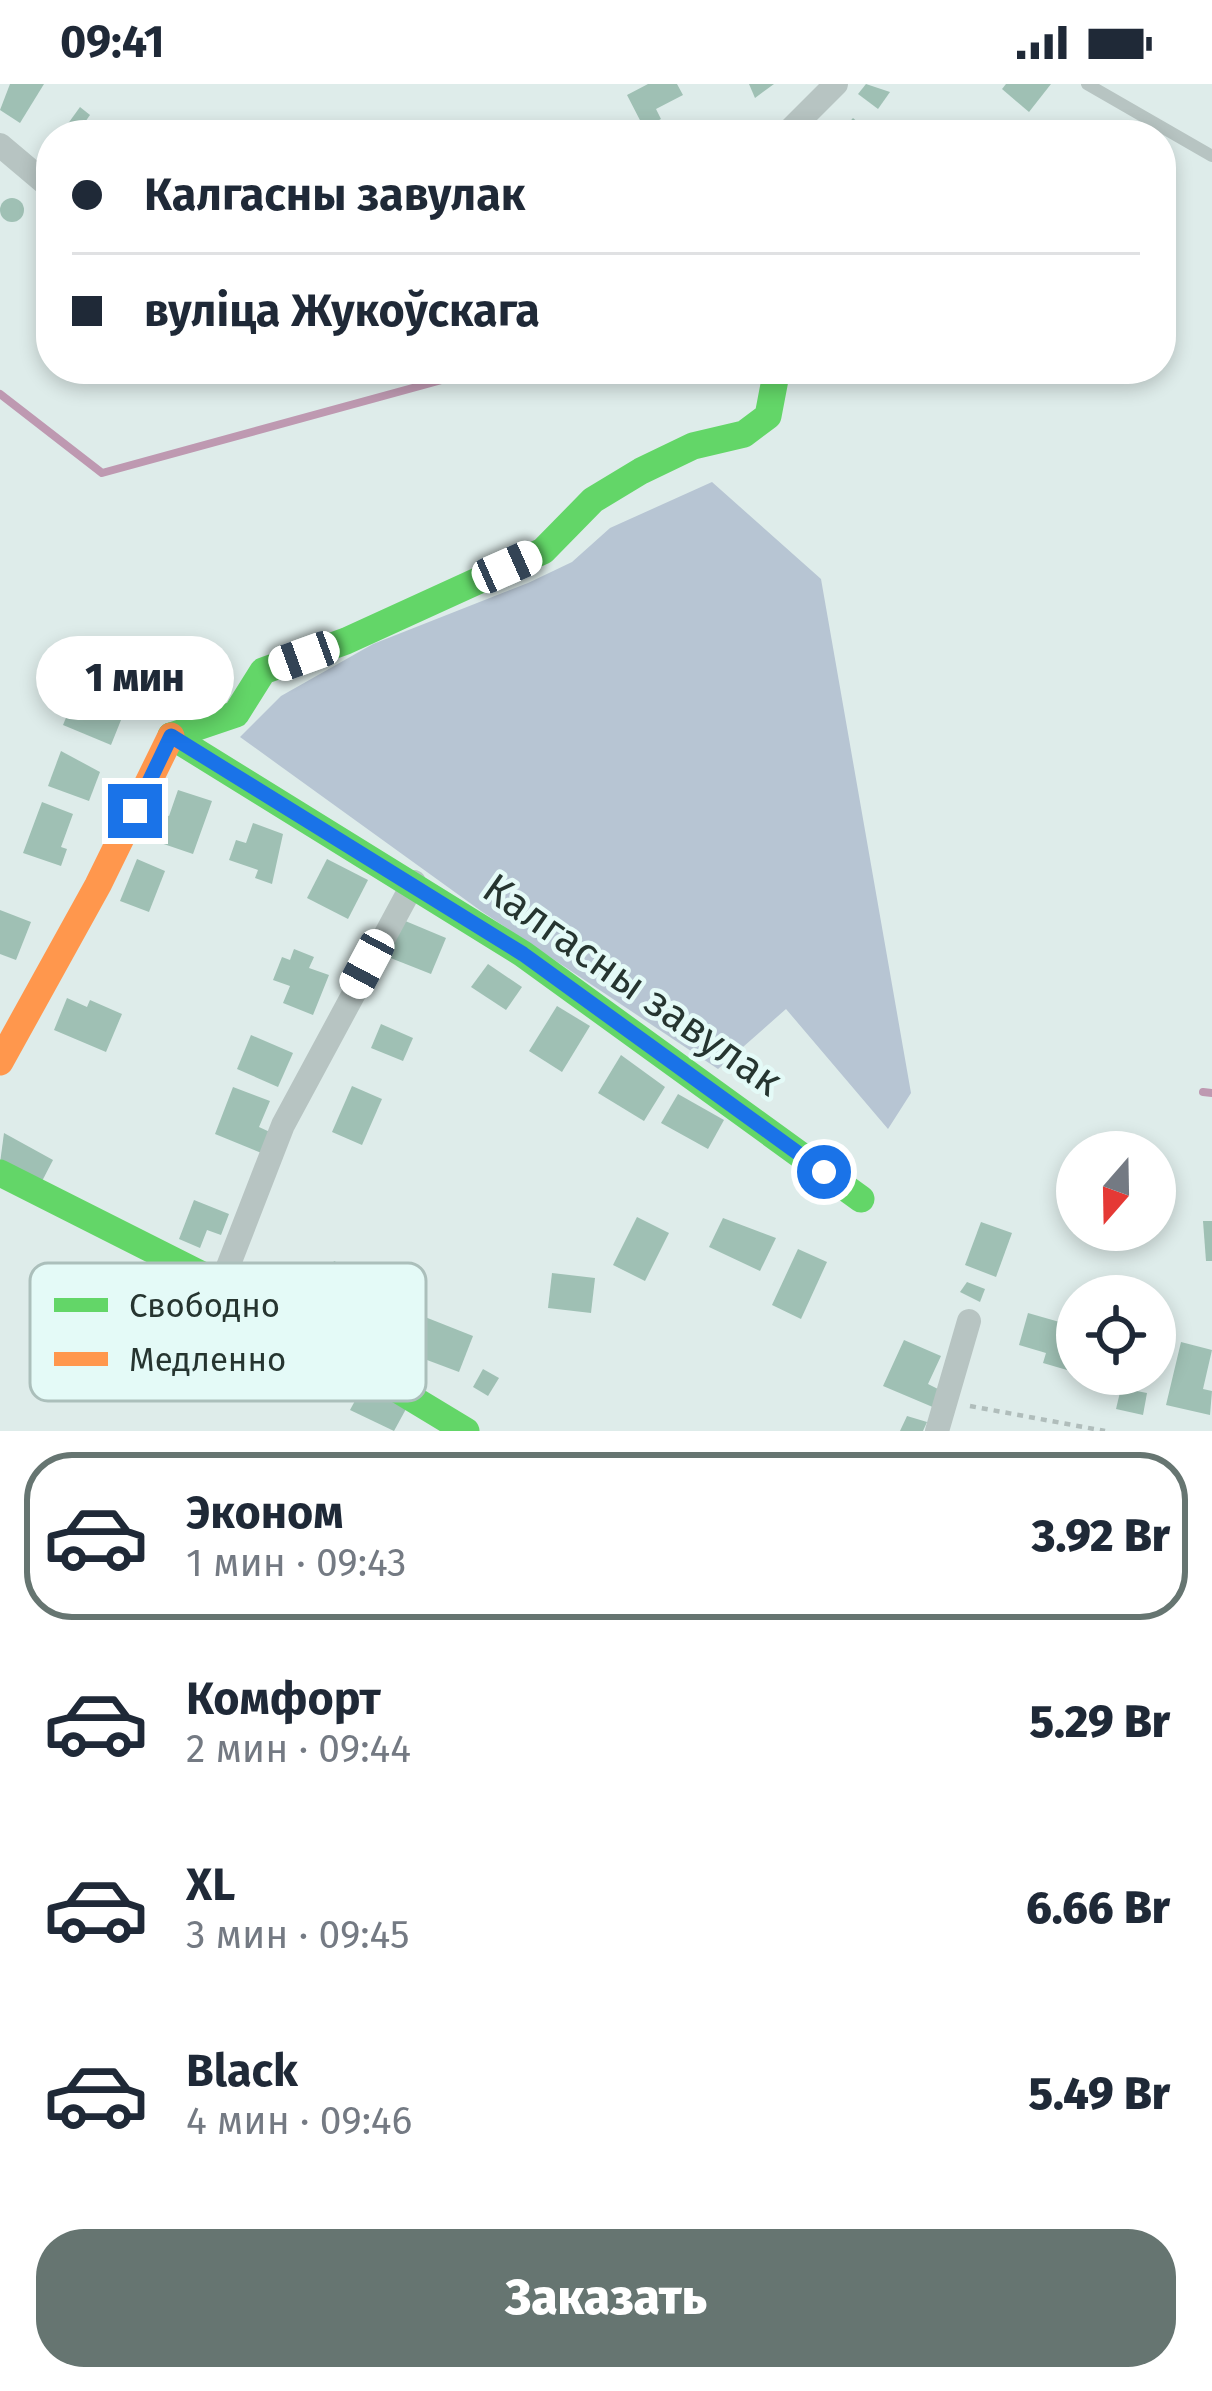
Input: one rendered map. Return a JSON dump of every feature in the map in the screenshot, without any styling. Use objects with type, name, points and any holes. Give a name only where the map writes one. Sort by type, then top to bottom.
[{"type":"street","points":[[800,120],[836,84]]},
{"type":"street","points":[[0,145],[36,175]]},
{"type":"street","points":[[0,1062],[98,885],[171,736],[236,714],[263,671],[346,641],[543,551],[593,500],[641,471],[693,446],[744,434],[768,416],[774,384]]},
{"type":"street","name":"Калгасны завулак","points":[[171,736],[414,882],[523,954],[861,1199]]},
{"type":"street","points":[[229,1263],[283,1124],[414,882]]},
{"type":"street","points":[[0,1174],[114,1224],[187,1263]]},
{"type":"street","points":[[937,1431],[969,1321]]},
{"type":"street","points":[[420,1401],[466,1431]]},
{"type":"lane","points":[[1087,84],[1150,120]]},
{"type":"lane","points":[[1176,135],[1212,156]]},
{"type":"path","points":[[946,1401],[1105,1431]]},
{"type":"shaded area","points":[[712,482],[821,579],[911,1093],[888,1129],[786,1009],[718,1069],[481,911],[240,737],[281,696],[373,644],[572,562],[610,528]]},
{"type":"building","points":[[10,84],[44,84],[20,123],[0,110]]},
{"type":"building","points":[[648,84],[677,84],[683,95],[656,109],[661,119],[640,120],[627,95]]},
{"type":"building","points":[[749,84],[774,84],[755,98]]},
{"type":"building","points":[[866,84],[890,92],[878,109],[858,94]]},
{"type":"building","points":[[1006,84],[1051,84],[1029,112],[1002,89]]},
{"type":"building","points":[[80,107],[90,115],[86,120],[71,120]]},
{"type":"building","points":[[12,198],[21,201],[21,219],[12,222],[3,219],[0,210],[3,201]]},
{"type":"building","points":[[75,696],[123,715],[111,745],[63,725]]},
{"type":"building","points":[[61,751],[100,772],[89,801],[48,786]]},
{"type":"building","points":[[178,790],[212,801],[193,854],[146,838],[155,812],[169,816]]},
{"type":"building","points":[[42,802],[73,814],[61,847],[67,849],[61,866],[23,853]]},
{"type":"building","points":[[253,823],[283,834],[272,884],[255,878],[258,870],[229,860],[236,840],[246,843]]},
{"type":"building","points":[[137,859],[165,871],[149,912],[120,901]]},
{"type":"building","points":[[327,859],[368,880],[348,919],[307,898]]},
{"type":"building","points":[[0,910],[31,922],[16,960],[0,954]]},
{"type":"building","points":[[403,920],[446,938],[431,974],[388,957]]},
{"type":"building","points":[[294,949],[314,957],[309,968],[329,975],[313,1015],[283,1003],[290,986],[273,980],[282,957],[290,960]]},
{"type":"building","points":[[488,964],[522,987],[506,1010],[471,987]]},
{"type":"building","points":[[67,998],[87,1007],[90,1000],[122,1014],[106,1052],[54,1030]]},
{"type":"building","points":[[557,1006],[590,1026],[562,1072],[529,1051]]},
{"type":"building","points":[[381,1024],[413,1038],[403,1061],[371,1048]]},
{"type":"building","points":[[251,1035],[293,1053],[278,1087],[237,1069]]},
{"type":"building","points":[[621,1055],[665,1087],[644,1121],[598,1093]]},
{"type":"building","points":[[352,1086],[382,1099],[362,1145],[332,1132]]},
{"type":"building","points":[[233,1087],[270,1101],[259,1127],[272,1133],[264,1154],[215,1134]]},
{"type":"building","points":[[678,1094],[724,1120],[708,1149],[661,1123]]},
{"type":"building","points":[[4,1133],[53,1160],[40,1185],[0,1163]]},
{"type":"building","points":[[194,1200],[229,1214],[221,1235],[207,1230],[200,1248],[179,1239]]},
{"type":"building","points":[[637,1217],[669,1233],[645,1281],[613,1265]]},
{"type":"building","points":[[723,1218],[776,1238],[760,1271],[709,1247]]},
{"type":"building","points":[[1203,1221],[1212,1221],[1212,1261],[1206,1261]]},
{"type":"building","points":[[981,1222],[1012,1233],[996,1277],[965,1265]]},
{"type":"building","points":[[798,1249],[827,1262],[801,1319],[772,1305]]},
{"type":"building","points":[[552,1273],[595,1278],[591,1313],[548,1308]]},
{"type":"building","points":[[967,1282],[985,1289],[980,1302],[960,1292]]},
{"type":"building","points":[[1028,1313],[1056,1321],[1056,1367],[1043,1363],[1046,1353],[1019,1345]]},
{"type":"building","points":[[426,1317],[473,1336],[459,1372],[426,1360]]},
{"type":"building","points":[[904,1340],[941,1356],[928,1384],[942,1391],[935,1408],[883,1386]]},
{"type":"building","points":[[1181,1342],[1212,1350],[1203,1389],[1212,1391],[1210,1415],[1166,1405],[1168,1395],[1176,1395]]},
{"type":"building","points":[[483,1369],[499,1378],[488,1396],[473,1387]]},
{"type":"building","points":[[1119,1395],[1147,1395],[1143,1415],[1116,1409]]},
{"type":"building","points":[[355,1401],[391,1401],[406,1409],[394,1431],[350,1410]]},
{"type":"building","points":[[907,1416],[927,1422],[923,1431],[900,1431]]},
{"type":"waterway","points":[[0,394],[102,473],[427,384]]},
{"type":"waterway","points":[[1203,1092],[1212,1093]]},
{"type":"traffic: fast","points":[[171,736],[236,714],[263,671],[346,641],[543,551],[593,500],[641,471],[693,446],[744,434],[768,416],[774,384]]},
{"type":"traffic: fast","points":[[171,736],[523,954],[861,1199]]},
{"type":"traffic: fast","points":[[0,1173],[178,1263]]},
{"type":"traffic: fast","points":[[416,1401],[466,1431]]},
{"type":"traffic: slow","points":[[0,1062],[98,885],[171,736]]},
{"type":"route","points":[[135,811],[171,736],[414,882],[523,954],[824,1172]]}]
